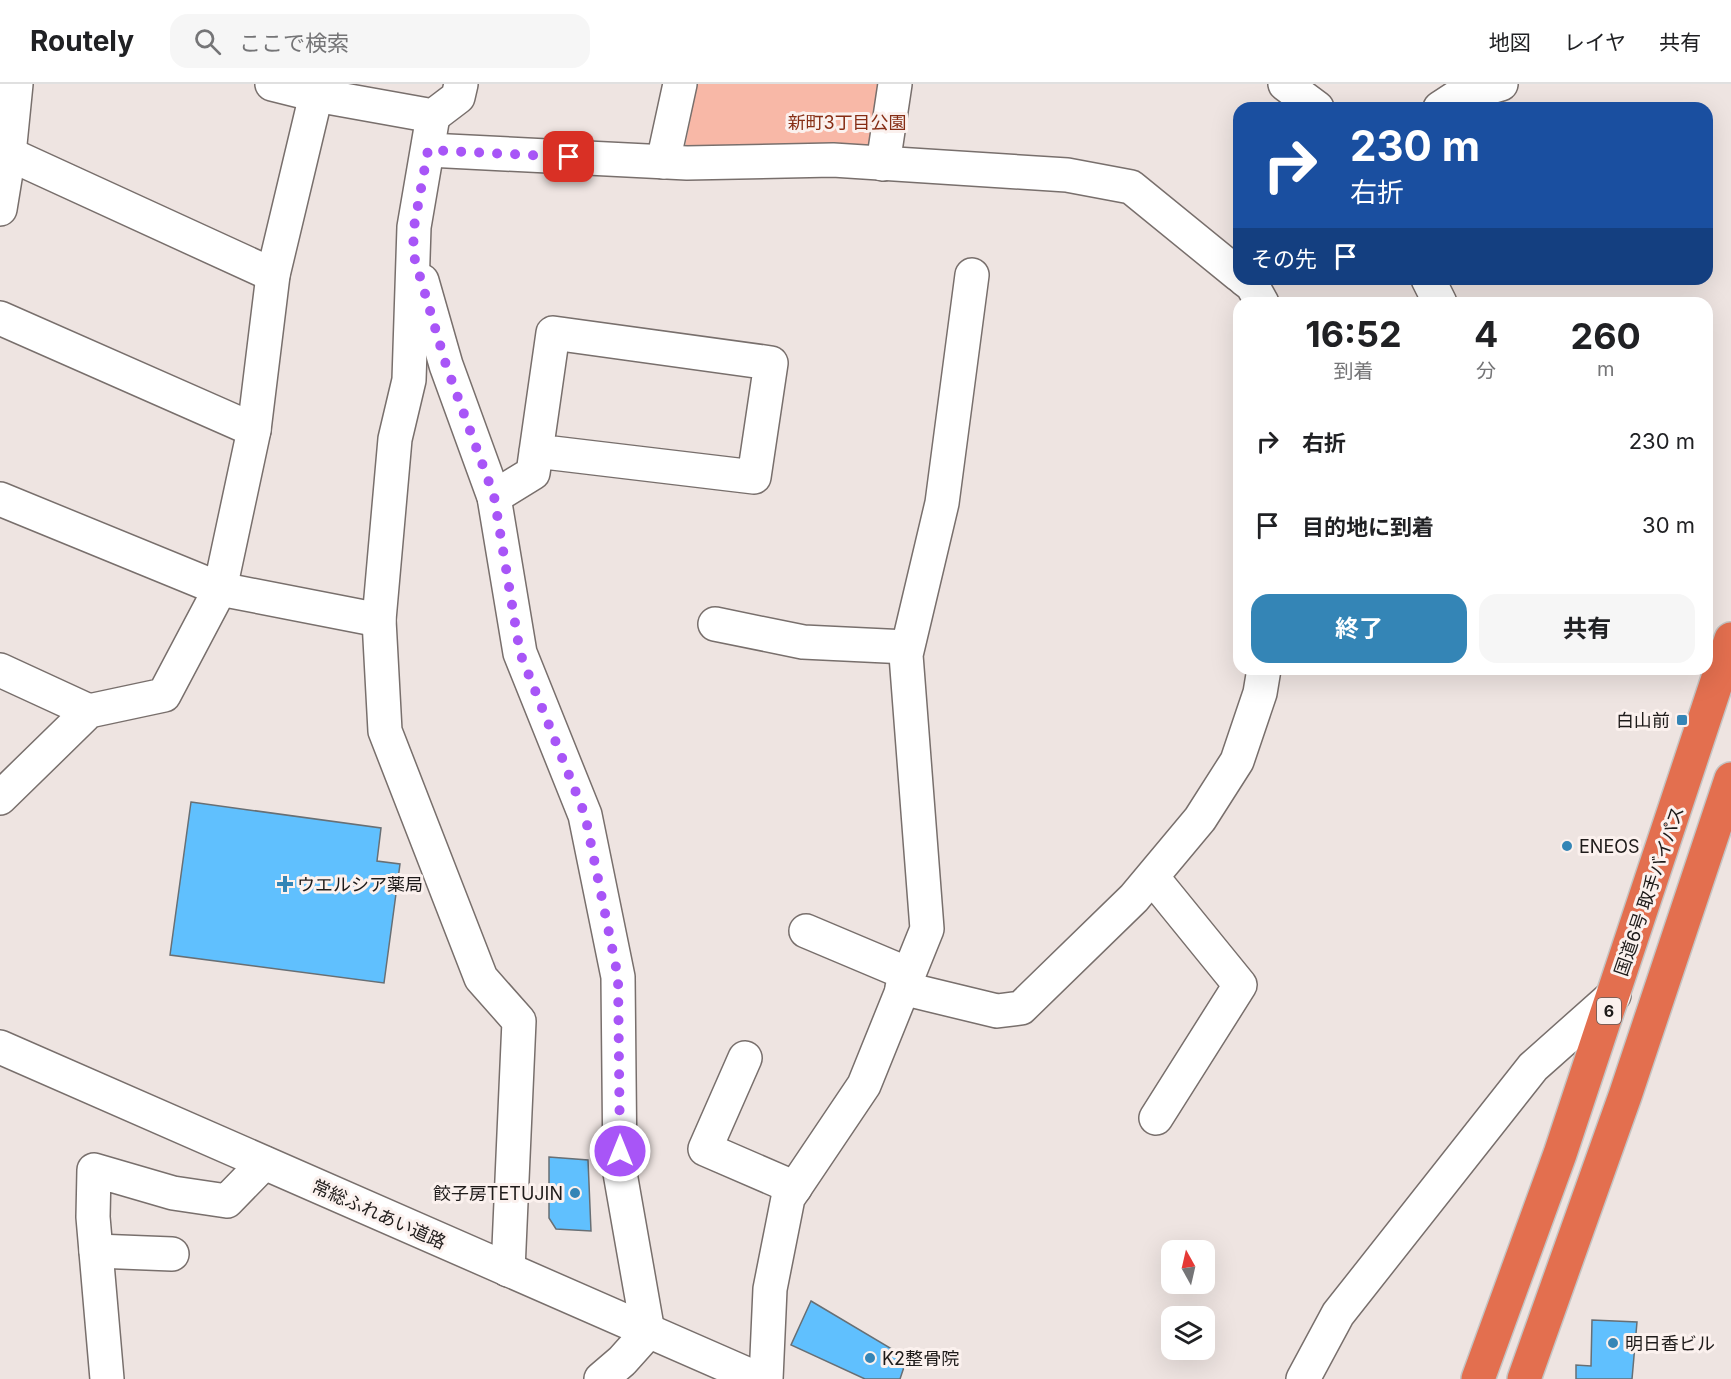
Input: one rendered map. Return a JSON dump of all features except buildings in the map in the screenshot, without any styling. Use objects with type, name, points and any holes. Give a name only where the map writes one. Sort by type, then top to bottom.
[{"type":"highway","name":"国道6号 取手バイパス","points":[[1478,1379],[1560,1154],[1731,639]]},
{"type":"highway","name":"6","points":[[1524,1379],[1724,825],[1731,779]]},
{"type":"street","points":[[0,209],[9,154],[16,84]]},
{"type":"street","points":[[272,84],[316,95],[434,116]]},
{"type":"street","points":[[461,84],[458,97],[434,116],[414,227],[409,380],[395,440],[379,620],[385,731],[481,978],[519,1021],[508,1270]]},
{"type":"street","points":[[663,162],[680,84]]},
{"type":"street","points":[[883,164],[895,84]]},
{"type":"street","points":[[1285,84],[1309,102]]},
{"type":"street","points":[[1449,102],[1457,97],[1501,84]]},
{"type":"street","points":[[0,798],[10,791],[89,711],[164,695],[220,589],[254,430],[273,275],[316,95]]},
{"type":"street","points":[[428,150],[663,162],[833,160],[1066,175],[1131,187],[1233,269]]},
{"type":"street","points":[[9,154],[273,275]]},
{"type":"street","points":[[413,253],[446,365],[494,496],[520,653],[585,815],[618,977],[620,1173],[648,1332],[622,1361],[601,1379]]},
{"type":"street","points":[[766,1379],[770,1289],[788,1198],[864,1085],[927,929],[906,655],[942,503],[972,274]]},
{"type":"street","points":[[0,318],[254,430]]},
{"type":"street","points":[[494,496],[533,473],[536,450],[553,333],[771,363],[754,477],[536,450]]},
{"type":"street","points":[[0,499],[220,589],[379,620]]},
{"type":"street","points":[[716,624],[804,642],[907,647]]},
{"type":"street","points":[[0,670],[89,711]]},
{"type":"street","points":[[806,931],[905,981],[997,1011],[1021,1008],[1153,879],[1200,819],[1237,761],[1260,693],[1263,675]]},
{"type":"street","points":[[1153,879],[1240,985],[1156,1118]]},
{"type":"street","points":[[1302,1379],[1338,1314],[1533,1067],[1614,995]]},
{"type":"street","name":"常総ふれあい道路","points":[[0,1047],[758,1379]]},
{"type":"street","points":[[745,1058],[705,1149],[795,1188]]},
{"type":"street","points":[[107,1379],[93,1217],[94,1170],[173,1193],[227,1201],[264,1163]]},
{"type":"street","points":[[96,1251],[172,1254]]},
{"type":"green space","name":"新町3丁目公園","points":[[697,84],[895,84],[883,164],[685,147]]},
{"type":"place","name":"白山前","points":[[1682,720]]},
{"type":"place","name":"ENEOS","points":[[1567,846]]},
{"type":"place","name":"ウエルシア薬局","points":[[285,884]]},
{"type":"place","name":"餃子房TETUJIN","points":[[575,1193]]},
{"type":"place","name":"明日香ビル","points":[[1613,1343]]},
{"type":"place","name":"K2整骨院","points":[[870,1358]]},
{"type":"route","points":[[569,157],[428,150],[414,227],[413,253],[446,365],[494,496],[520,653],[585,815],[618,977],[620,1151]]}]
